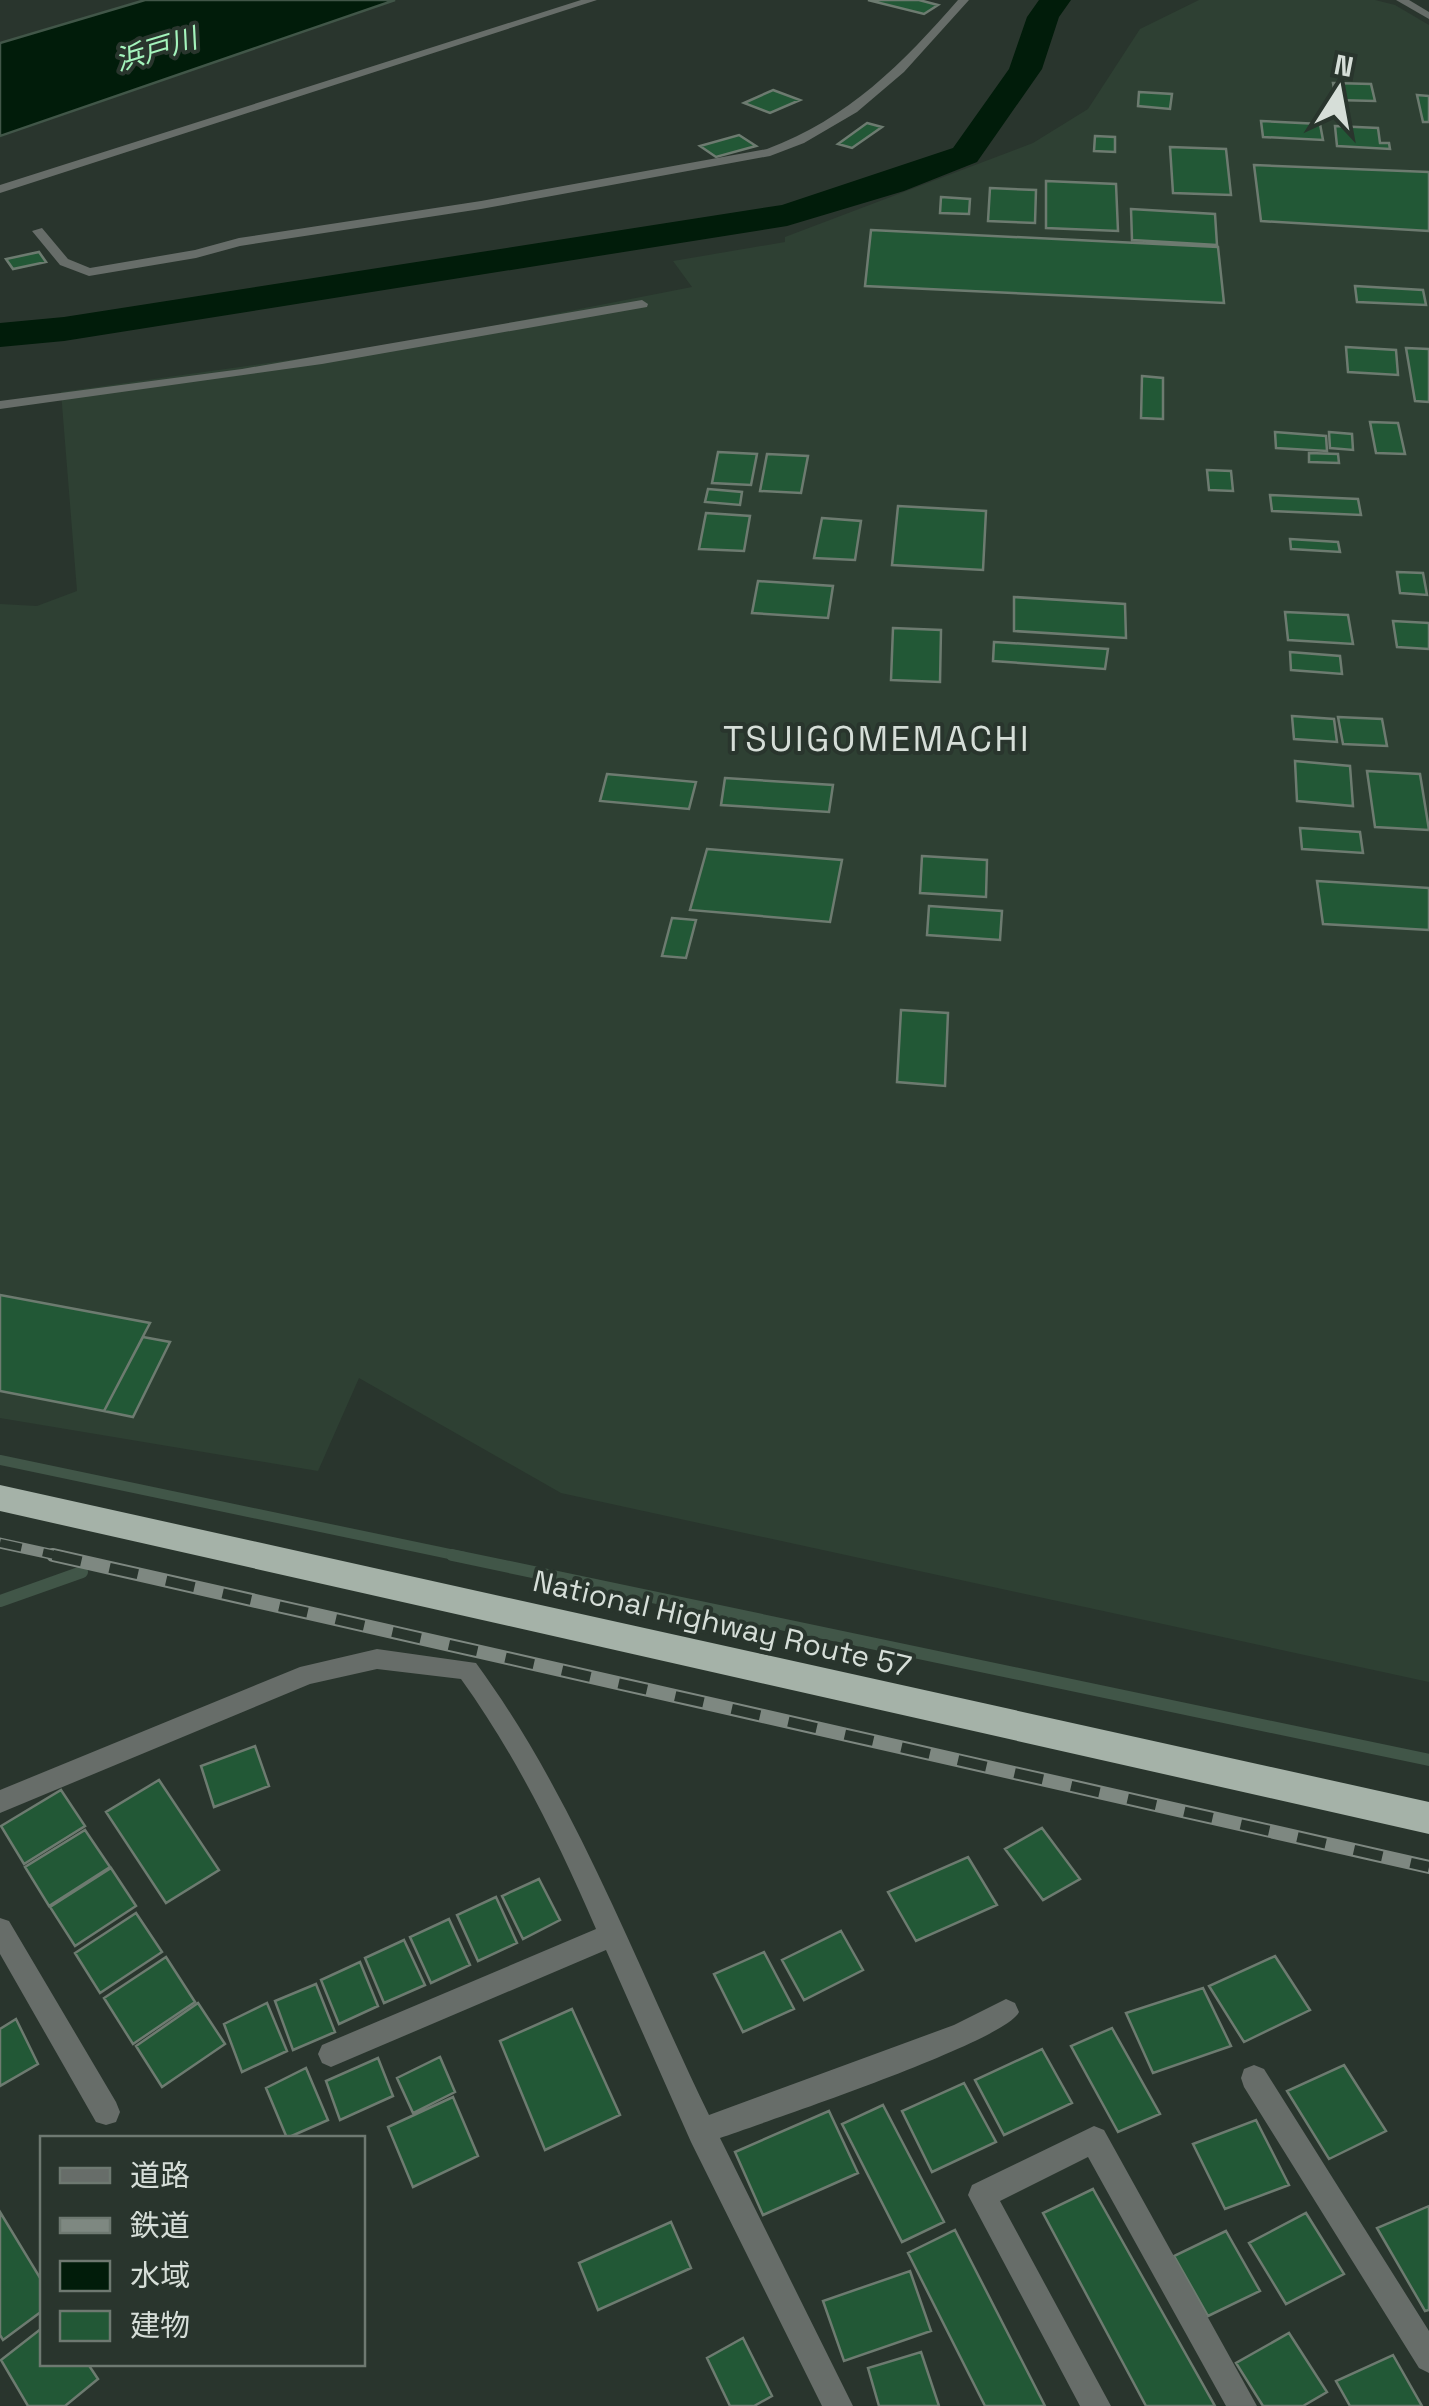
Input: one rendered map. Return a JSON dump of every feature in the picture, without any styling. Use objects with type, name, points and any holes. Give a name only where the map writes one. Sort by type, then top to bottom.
[{"type":"highway","name":"National Highway Route 57","points":[[0,1498],[1429,1818]]},
{"type":"street","points":[[0,189],[592,0]]},
{"type":"street","points":[[38,230],[64,262],[89,272],[196,254],[239,242],[481,205],[770,152],[804,142],[835,126],[906,64],[964,0]]},
{"type":"street","points":[[1401,0],[1429,16]]},
{"type":"street","points":[[0,405],[287,368],[642,304]]},
{"type":"street","points":[[0,1802],[308,1674],[377,1658],[468,1670],[507,1720],[701,2132],[838,2406]]},
{"type":"street","points":[[0,1930],[106,2112]]},
{"type":"street","points":[[331,2054],[611,1935]]},
{"type":"street","points":[[701,2132],[961,2035],[1006,2012]]},
{"type":"street","points":[[1254,2078],[1429,2358]]},
{"type":"street","points":[[1096,2406],[982,2195],[1094,2140],[1242,2406]]},
{"type":"shaded area","points":[[1199,0],[1375,0],[1395,5],[1429,25],[1429,1682],[561,1493],[359,1378],[318,1471],[0,1418],[0,604],[37,606],[77,591],[61,392],[396,345],[692,287],[673,261],[785,242],[785,237],[1033,143],[1088,109],[1140,29]]},
{"type":"water","name":"浜戸川","points":[[145,0],[395,0],[0,136],[0,43]]},
{"type":"building","points":[[868,0],[919,0],[938,5],[924,14]]},
{"type":"building","points":[[1333,83],[1371,84],[1375,101],[1336,100]]},
{"type":"building","points":[[773,90],[800,100],[770,113],[744,103]]},
{"type":"building","points":[[1139,92],[1172,94],[1170,109],[1138,106]]},
{"type":"building","points":[[1417,95],[1429,96],[1429,122],[1423,122]]},
{"type":"building","points":[[1261,121],[1320,124],[1323,140],[1263,137]]},
{"type":"building","points":[[867,123],[882,127],[852,148],[838,144]]},
{"type":"building","points":[[1335,126],[1378,128],[1380,143],[1389,143],[1390,149],[1337,146]]},
{"type":"building","points":[[739,135],[756,146],[716,157],[700,146]]},
{"type":"building","points":[[1095,136],[1115,137],[1115,152],[1094,151]]},
{"type":"building","points":[[1170,147],[1226,149],[1231,195],[1173,193]]},
{"type":"building","points":[[1254,165],[1429,172],[1429,231],[1261,221]]},
{"type":"building","points":[[1046,181],[1116,184],[1118,231],[1046,228]]},
{"type":"building","points":[[990,188],[1036,190],[1035,223],[988,221]]},
{"type":"building","points":[[941,197],[970,199],[969,214],[940,213]]},
{"type":"building","points":[[1131,209],[1215,214],[1217,245],[1132,240]]},
{"type":"building","points":[[871,230],[1218,247],[1224,303],[865,286]]},
{"type":"building","points":[[39,252],[46,262],[13,269],[6,259]]},
{"type":"building","points":[[1355,286],[1423,290],[1426,305],[1357,302]]},
{"type":"building","points":[[1346,347],[1396,350],[1398,375],[1348,372]]},
{"type":"building","points":[[1406,348],[1429,349],[1429,402],[1415,401]]},
{"type":"building","points":[[1142,376],[1163,378],[1163,419],[1141,418]]},
{"type":"building","points":[[1370,422],[1398,423],[1405,454],[1376,453]]},
{"type":"building","points":[[1275,432],[1326,436],[1327,451],[1276,448]]},
{"type":"building","points":[[1329,432],[1352,434],[1353,450],[1330,448]]},
{"type":"building","points":[[718,452],[757,454],[751,485],[712,483]]},
{"type":"building","points":[[1309,453],[1338,454],[1339,463],[1309,462]]},
{"type":"building","points":[[767,454],[808,456],[801,493],[760,491]]},
{"type":"building","points":[[1207,470],[1231,471],[1233,491],[1209,490]]},
{"type":"building","points":[[708,489],[742,492],[740,505],[705,502]]},
{"type":"building","points":[[1270,495],[1358,499],[1361,515],[1272,511]]},
{"type":"building","points":[[898,506],[986,511],[983,570],[892,565]]},
{"type":"building","points":[[706,513],[750,516],[744,551],[699,549]]},
{"type":"building","points":[[822,518],[861,521],[855,560],[814,558]]},
{"type":"building","points":[[1290,539],[1338,542],[1340,552],[1291,549]]},
{"type":"building","points":[[1397,572],[1423,573],[1427,595],[1400,593]]},
{"type":"building","points":[[758,581],[833,586],[828,618],[752,613]]},
{"type":"building","points":[[1014,597],[1125,604],[1126,638],[1014,631]]},
{"type":"building","points":[[1285,612],[1348,615],[1353,644],[1288,640]]},
{"type":"building","points":[[1393,621],[1429,623],[1429,649],[1397,647]]},
{"type":"building","points":[[893,628],[941,630],[940,682],[891,680]]},
{"type":"building","points":[[994,642],[1108,649],[1105,669],[993,661]]},
{"type":"building","points":[[1290,652],[1340,656],[1342,674],[1291,670]]},
{"type":"building","points":[[1292,716],[1334,719],[1337,742],[1294,739]]},
{"type":"building","points":[[1338,717],[1382,719],[1387,746],[1343,744]]},
{"type":"building","points":[[1295,761],[1350,766],[1353,806],[1297,801]]},
{"type":"building","points":[[1367,771],[1420,774],[1429,830],[1375,827]]},
{"type":"building","points":[[607,774],[696,782],[689,809],[600,801]]},
{"type":"building","points":[[725,778],[833,785],[829,812],[721,805]]},
{"type":"building","points":[[1300,828],[1360,832],[1363,853],[1302,849]]},
{"type":"building","points":[[707,849],[842,860],[830,922],[690,910]]},
{"type":"building","points":[[922,856],[987,860],[986,897],[920,893]]},
{"type":"building","points":[[1317,881],[1429,888],[1429,930],[1323,924]]},
{"type":"building","points":[[929,906],[1002,911],[1000,940],[927,935]]},
{"type":"building","points":[[672,918],[696,920],[686,958],[662,956]]},
{"type":"building","points":[[901,1010],[948,1013],[945,1086],[897,1082]]},
{"type":"building","points":[[0,1295],[150,1323],[104,1411],[0,1391]]},
{"type":"building","points":[[143,1337],[170,1342],[133,1417],[104,1411]]},
{"type":"building","points":[[255,1746],[269,1786],[214,1807],[201,1766]]},
{"type":"building","points":[[159,1780],[219,1870],[166,1903],[106,1812]]},
{"type":"building","points":[[61,1790],[85,1826],[24,1864],[1,1826]]},
{"type":"building","points":[[1042,1828],[1080,1879],[1043,1900],[1005,1849]]},
{"type":"building","points":[[85,1830],[110,1867],[49,1906],[25,1867]]},
{"type":"building","points":[[968,1857],[997,1905],[916,1941],[888,1892]]},
{"type":"building","points":[[111,1868],[136,1906],[75,1946],[50,1907]]},
{"type":"building","points":[[539,1879],[560,1920],[523,1939],[502,1896]]},
{"type":"building","points":[[496,1897],[517,1943],[478,1961],[457,1915]]},
{"type":"building","points":[[136,1913],[162,1952],[100,1993],[75,1953]]},
{"type":"building","points":[[449,1919],[470,1965],[431,1983],[410,1937]]},
{"type":"building","points":[[841,1931],[863,1970],[804,2000],[782,1960]]},
{"type":"building","points":[[404,1940],[425,1985],[384,2003],[365,1958]]},
{"type":"building","points":[[764,1952],[794,2009],[743,2032],[714,1974]]},
{"type":"building","points":[[1275,1956],[1310,2010],[1244,2042],[1209,1986]]},
{"type":"building","points":[[166,1957],[195,2002],[133,2044],[104,1998]]},
{"type":"building","points":[[360,1962],[378,2006],[339,2024],[321,1980]]},
{"type":"building","points":[[316,1984],[335,2032],[293,2050],[275,2001]]},
{"type":"building","points":[[1203,1988],[1231,2046],[1153,2073],[1126,2013]]},
{"type":"building","points":[[198,2003],[225,2044],[162,2087],[136,2046]]},
{"type":"building","points":[[267,2003],[287,2051],[242,2072],[224,2024]]},
{"type":"building","points":[[572,2009],[620,2115],[545,2150],[500,2041]]},
{"type":"building","points":[[16,2019],[38,2064],[0,2086],[0,2029]]},
{"type":"building","points":[[1112,2028],[1160,2114],[1118,2132],[1071,2046]]},
{"type":"building","points":[[1042,2049],[1072,2103],[1004,2135],[975,2080]]},
{"type":"building","points":[[440,2057],[455,2092],[413,2113],[397,2078]]},
{"type":"building","points":[[378,2058],[393,2096],[340,2120],[326,2081]]},
{"type":"building","points":[[1344,2065],[1386,2131],[1329,2159],[1287,2091]]},
{"type":"building","points":[[306,2068],[328,2120],[286,2136],[266,2088]]},
{"type":"building","points":[[964,2083],[996,2142],[932,2172],[902,2111]]},
{"type":"building","points":[[453,2097],[478,2156],[413,2187],[388,2127]]},
{"type":"building","points":[[883,2105],[944,2222],[902,2242],[842,2124]]},
{"type":"building","points":[[829,2111],[858,2173],[763,2215],[735,2152]]},
{"type":"building","points":[[1256,2120],[1289,2185],[1225,2209],[1193,2144]]},
{"type":"building","points":[[1093,2189],[1215,2406],[1146,2406],[1043,2213]]},
{"type":"building","points":[[1429,2206],[1429,2310],[1425,2311],[1377,2228]]},
{"type":"building","points":[[0,2212],[40,2278],[40,2312],[3,2340]]},
{"type":"building","points":[[1306,2213],[1344,2274],[1286,2304],[1249,2243]]},
{"type":"building","points":[[671,2222],[691,2268],[598,2310],[579,2263]]},
{"type":"building","points":[[955,2230],[1045,2406],[985,2406],[908,2253]]},
{"type":"building","points":[[1226,2231],[1260,2291],[1208,2316],[1174,2256]]},
{"type":"building","points":[[910,2271],[931,2331],[844,2361],[823,2301]]},
{"type":"building","points":[[40,2330],[40,2366],[89,2366],[98,2379],[65,2406],[28,2406],[1,2360]]},
{"type":"building","points":[[1289,2333],[1327,2392],[1303,2406],[1263,2406],[1236,2363]]},
{"type":"building","points":[[743,2338],[772,2396],[754,2406],[730,2406],[707,2358]]},
{"type":"building","points":[[921,2352],[939,2406],[879,2406],[868,2368]]},
{"type":"building","points":[[1393,2355],[1422,2406],[1350,2406],[1336,2381]]},
{"type":"waterway","points":[[0,335],[64,329],[787,215],[891,183],[965,155],[1025,69],[1043,17],[1055,0]]},
{"type":"waterway","points":[[0,1460],[464,1557]]},
{"type":"waterway","points":[[452,1555],[1429,1760]]},
{"type":"waterway","points":[[0,1601],[82,1572]]},
{"type":"railway","points":[[0,1543],[64,1557]]},
{"type":"railway","points":[[53,1555],[1429,1867]]},
{"type":"district","name":"TSUIGOMEMACHI","points":[[877,739]]}]
